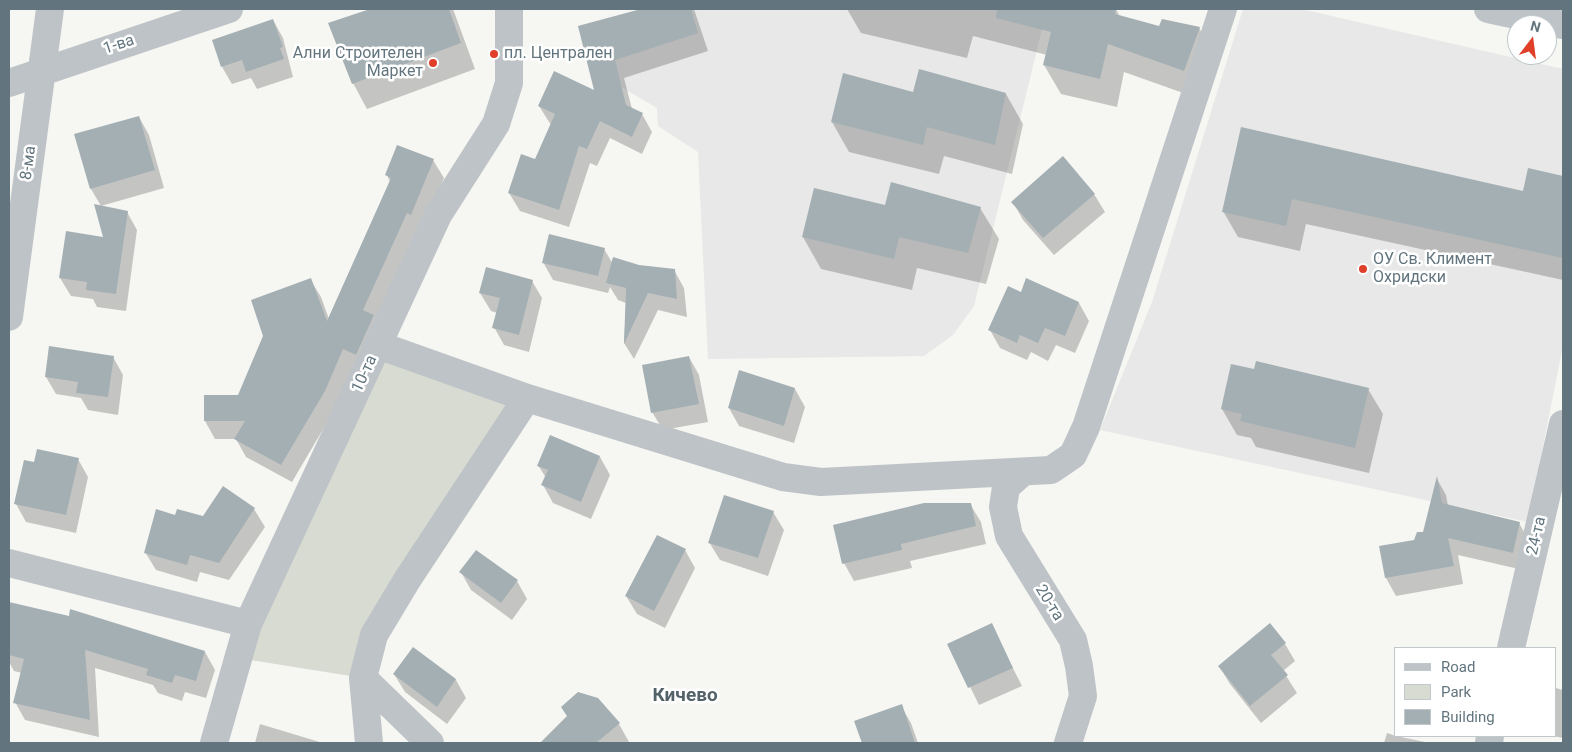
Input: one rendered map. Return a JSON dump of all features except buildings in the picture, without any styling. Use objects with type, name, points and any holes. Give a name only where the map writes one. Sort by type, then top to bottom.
[{"type":"street","name":"8-ма","points":[[9,316],[50,9]]},
{"type":"street","name":"1-ва","points":[[9,83],[229,9]]},
{"type":"street","name":"10-та","points":[[214,743],[248,624],[438,215],[496,124],[509,83],[509,9]]},
{"type":"street","points":[[378,345],[527,398],[784,477],[821,482],[1051,470],[1073,456],[1086,427],[1223,9]]},
{"type":"street","points":[[1488,9],[1563,25]]},
{"type":"street","points":[[369,743],[363,678],[374,635],[407,580],[527,398]]},
{"type":"street","name":"24-та","points":[[1511,647],[1563,424]]},
{"type":"street","name":"20-та","points":[[1023,472],[1006,487],[1003,507],[1009,536],[1073,640],[1083,696],[1068,743]]},
{"type":"street","points":[[9,563],[248,624]]},
{"type":"street","points":[[363,678],[430,743]]},
{"type":"shaded area","points":[[641,9],[1047,9],[974,306],[953,335],[924,356],[708,359],[698,152],[658,126],[657,108],[589,68],[578,26]]},
{"type":"shaded area","name":"ОУ Св. Климент Охридски","points":[[1243,9],[1301,9],[1507,56],[1507,65],[1546,65],[1563,69],[1563,345],[1528,522],[1100,430],[1152,302]]},
{"type":"green space","points":[[378,345],[527,398],[363,678],[238,658]]},
{"type":"place","name":"пл. Централен","points":[[494,54]]},
{"type":"place","name":"Ални Строителен Маркет","points":[[433,63]]},
{"type":"place","name":"ОУ Св. Климент Охридски","points":[[1363,269]]},
{"type":"district","name":"Кичево","points":[[685,696]]}]
